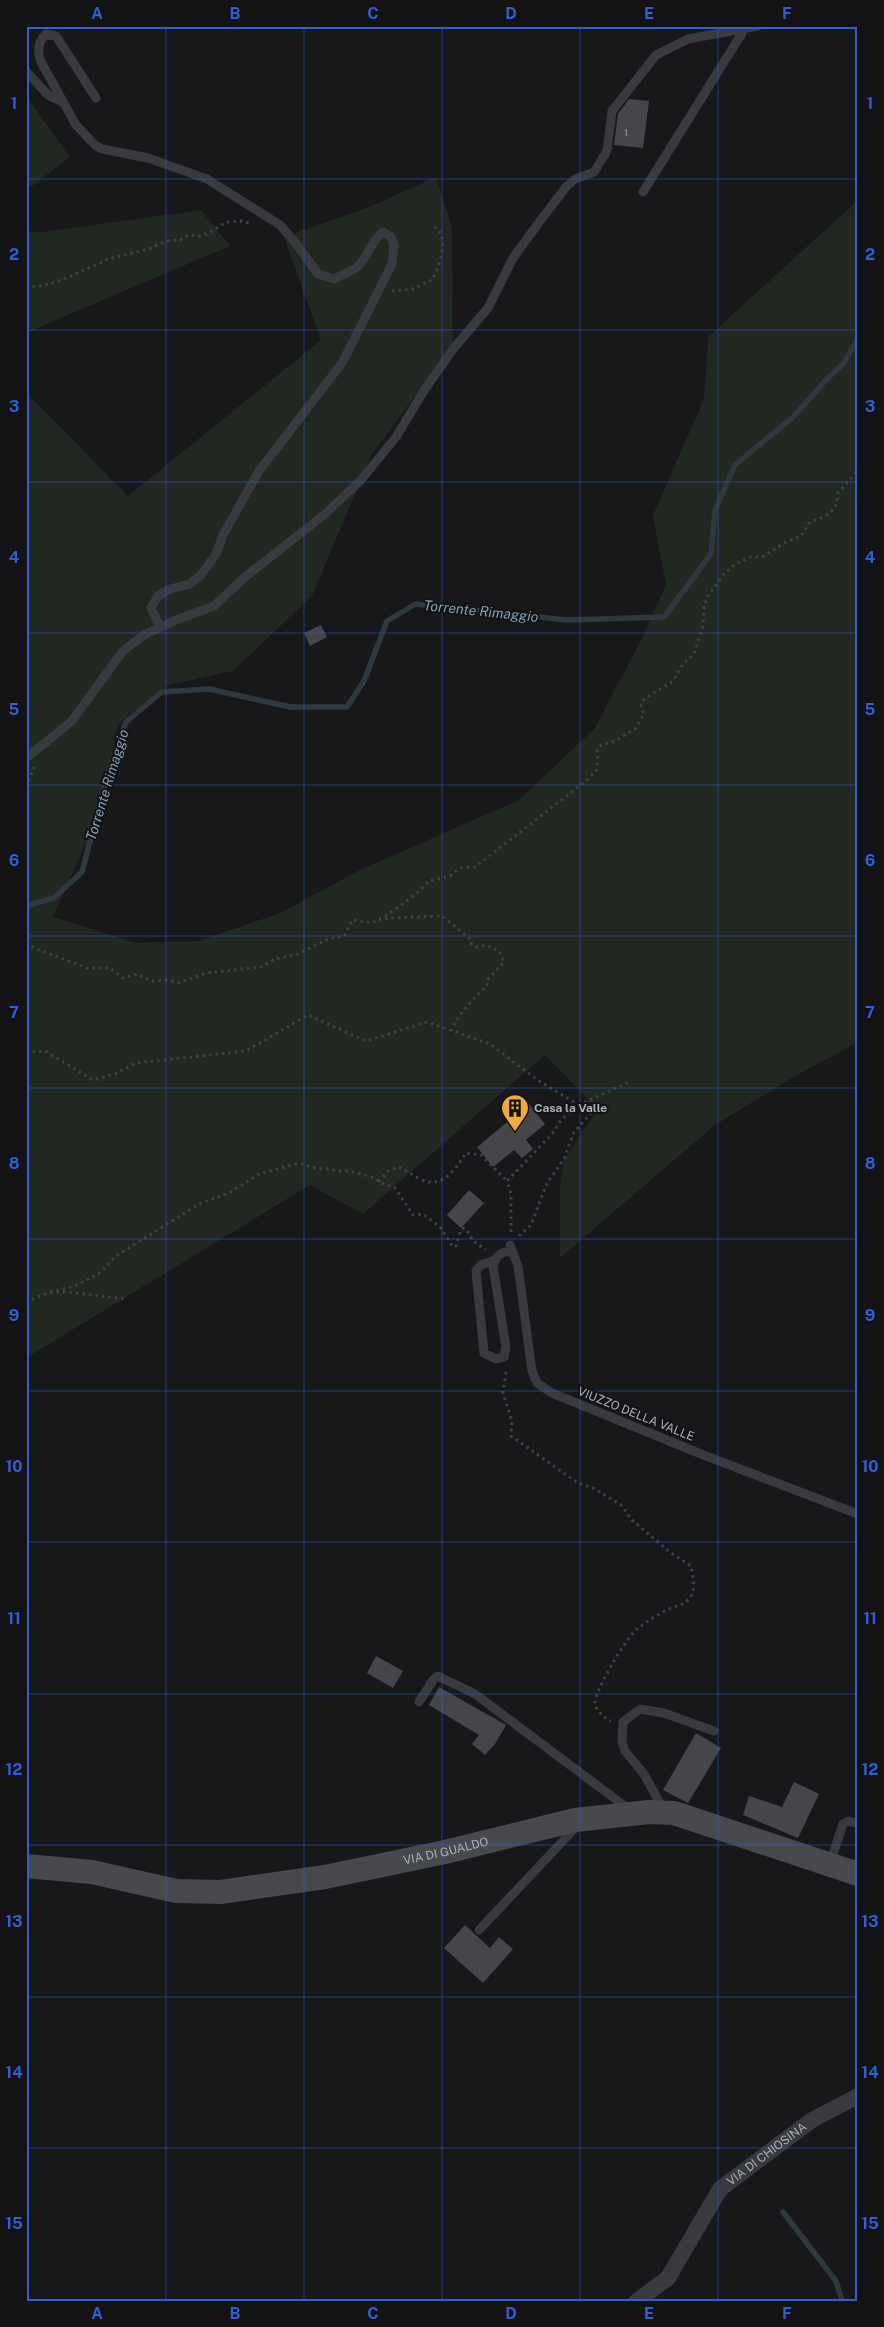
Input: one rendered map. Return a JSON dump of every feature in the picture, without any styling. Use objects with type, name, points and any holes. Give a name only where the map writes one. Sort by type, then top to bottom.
[{"type":"street","name":"VIA DI GUALDO","points":[[26,1866],[92,1872],[176,1891],[221,1892],[325,1877],[445,1852],[584,1819],[634,1814],[674,1813],[858,1874]]},
{"type":"street","name":"VIA DI CHIOSINA","points":[[637,2301],[668,2278],[720,2189],[812,2120],[858,2096]]},
{"type":"lane","points":[[26,758],[71,722],[123,651],[144,635],[160,627],[214,606],[245,577],[325,514],[361,480],[396,437],[425,389],[454,348],[488,308],[513,258],[540,221],[566,187],[575,179],[594,172],[607,151],[612,111],[656,55],[688,39],[758,26]]},
{"type":"lane","points":[[643,192],[744,30]]},
{"type":"lane","points":[[96,98],[56,36],[46,34],[40,40],[38,54],[76,125],[95,145],[148,158],[207,179],[280,225],[294,240],[318,274],[334,279],[357,268],[372,248],[377,236],[383,232],[391,237],[394,245],[392,264],[342,363],[259,471],[223,535],[216,554],[201,575],[190,584],[170,589],[158,596],[151,608],[160,627]]},
{"type":"lane","points":[[26,70],[48,95],[64,103]]},
{"type":"lane","points":[[497,1257],[493,1266],[506,1347],[504,1357],[496,1359],[484,1353],[476,1271],[481,1265],[497,1257],[511,1246]]},
{"type":"lane","name":"VIUZZO DELLA VALLE","points":[[511,1246],[518,1266],[532,1371],[537,1383],[552,1393],[701,1454],[858,1514]]},
{"type":"lane","points":[[419,1702],[433,1680],[438,1676],[475,1694],[634,1814]]},
{"type":"lane","points":[[666,1813],[644,1774],[625,1751],[622,1742],[623,1722],[640,1710],[664,1713],[714,1731]]},
{"type":"lane","points":[[479,1930],[584,1819]]},
{"type":"lane","points":[[830,1865],[843,1824],[849,1821],[858,1824]]},
{"type":"path","points":[[26,287],[42,286],[65,279],[108,259],[149,248],[166,240],[180,240],[189,235],[200,236],[209,233],[226,222],[242,221],[258,225],[268,218]]},
{"type":"path","points":[[380,287],[386,290],[402,291],[421,286],[432,280],[441,259],[442,244],[440,232],[433,226]]},
{"type":"path","points":[[26,943],[34,948],[87,968],[110,968],[124,978],[137,974],[152,981],[169,980],[178,983],[207,973],[261,967],[275,959],[298,954],[328,939],[344,936],[352,920],[373,922],[379,919],[424,887],[428,880],[450,876],[460,868],[475,867],[498,847],[587,780],[596,771],[597,751],[601,745],[615,741],[636,728],[644,714],[641,705],[644,699],[673,681],[683,664],[694,654],[703,626],[704,607],[708,596],[723,575],[735,564],[750,557],[762,557],[786,542],[801,536],[810,522],[827,517],[838,501],[838,493],[858,470]]},
{"type":"path","points":[[379,919],[442,916],[458,930],[465,933],[469,938],[469,942],[476,947],[486,945],[499,951],[504,962],[502,966],[487,980],[488,986],[467,1004],[460,1018],[454,1024],[452,1031]]},
{"type":"path","points":[[26,1052],[45,1051],[93,1080],[115,1074],[136,1063],[246,1051],[308,1016],[366,1041],[427,1022],[490,1044],[539,1081],[579,1105]]},
{"type":"path","points":[[507,1181],[552,1134],[561,1120],[579,1105],[631,1081]]},
{"type":"path","points":[[511,1246],[531,1225],[547,1183],[564,1159],[574,1132],[590,1113],[589,1101]]},
{"type":"path","points":[[379,1182],[388,1171],[398,1167],[422,1180],[434,1182],[444,1180],[451,1174],[466,1153],[481,1155],[507,1181],[511,1194],[511,1246]]},
{"type":"path","points":[[26,1302],[50,1292],[75,1286],[100,1273],[116,1256],[201,1203],[229,1193],[260,1174],[299,1163],[315,1168],[355,1172],[374,1178],[395,1188],[413,1215],[423,1214],[440,1227],[453,1247],[459,1242],[461,1230],[464,1228],[469,1233],[472,1241],[497,1257]]},
{"type":"path","points":[[50,1292],[68,1292],[125,1299]]},
{"type":"path","points":[[506,1372],[503,1393],[512,1422],[511,1436],[530,1447],[578,1483],[593,1488],[621,1505],[632,1520],[671,1553],[691,1566],[694,1587],[691,1598],[682,1605],[669,1608],[629,1636],[595,1699],[595,1705],[604,1717],[622,1728]]},
{"type":"shaded area","points":[[26,96],[70,157],[31,187],[26,182]]},
{"type":"shaded area","points":[[436,177],[452,228],[453,345],[372,454],[312,596],[233,671],[169,685],[118,724],[102,807],[53,917],[136,943],[199,941],[280,913],[360,870],[519,800],[595,728],[642,638],[666,585],[653,515],[704,399],[708,337],[858,200],[858,1042],[790,1079],[715,1125],[560,1258],[560,1186],[564,1159],[598,1109],[545,1055],[363,1214],[310,1185],[26,1358],[26,392],[128,496],[321,340],[284,237],[367,208]]},
{"type":"shaded area","points":[[201,210],[230,246],[26,333],[26,231],[43,232]]},
{"type":"building","points":[[629,99],[649,101],[643,148],[614,145],[618,114]]},
{"type":"building","points":[[321,625],[327,637],[310,646],[304,633]]},
{"type":"building","name":"Casa la Valle","points":[[529,1104],[545,1124],[526,1140],[533,1149],[522,1158],[514,1150],[493,1167],[477,1147]]},
{"type":"building","points":[[469,1190],[484,1203],[461,1228],[447,1215]]},
{"type":"building","points":[[376,1656],[403,1671],[393,1688],[367,1673]]},
{"type":"building","points":[[439,1687],[506,1725],[495,1744],[485,1755],[472,1744],[479,1735],[429,1705]]},
{"type":"building","points":[[696,1733],[721,1748],[688,1803],[663,1790]]},
{"type":"building","points":[[794,1782],[819,1794],[798,1838],[743,1815],[749,1796],[782,1807]]},
{"type":"building","points":[[465,1925],[490,1948],[499,1937],[513,1949],[483,1983],[444,1948]]},
{"type":"waterway","name":"Torrente Rimaggio","points":[[26,906],[54,898],[82,872],[108,773],[126,722],[162,692],[209,689],[290,707],[347,707],[364,681],[387,621],[415,604],[567,620],[664,617],[711,554],[715,510],[735,465],[793,417],[843,364],[858,339]]},
{"type":"waterway","points":[[783,2212],[836,2281],[842,2301]]},
{"type":"place","name":"Casa la Valle","points":[[515,1132]]}]
